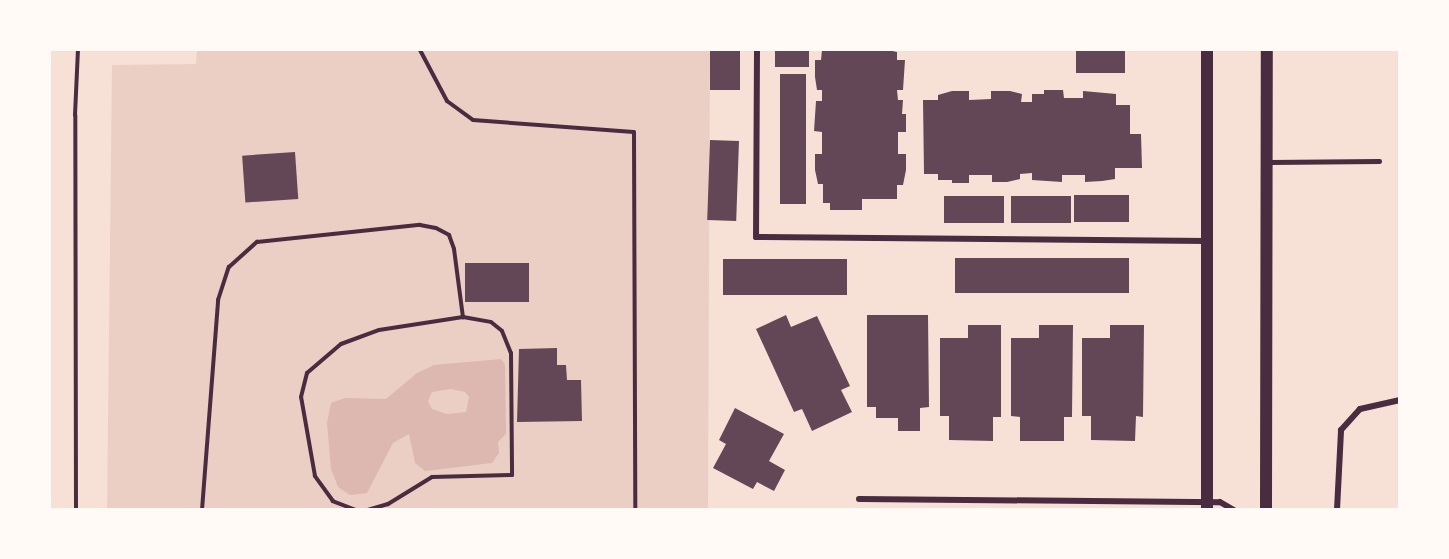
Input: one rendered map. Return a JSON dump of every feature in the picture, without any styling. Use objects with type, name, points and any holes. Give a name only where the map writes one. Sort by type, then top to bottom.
[{"type":"main road","points":[[1207,50],[1207,506]]},
{"type":"main road","points":[[1266,510],[1267,50]]},
{"type":"street","points":[[757,50],[756,237],[1207,242]]},
{"type":"street","points":[[1337,510],[1341,430],[1360,409],[1400,400]]},
{"type":"street","points":[[860,499],[1207,506],[1227,504],[1234,510]]},
{"type":"lane","points":[[1267,162],[1379,161]]},
{"type":"path","points":[[76,510],[75,115],[78,50]]},
{"type":"path","points":[[420,50],[447,101],[473,120],[634,132],[636,510]]},
{"type":"path","points":[[201,510],[218,300],[229,267],[257,242],[420,225],[436,228],[449,235],[454,249],[463,316]]},
{"type":"path","points":[[356,510],[333,501],[315,476],[301,397],[307,373],[325,354],[357,336],[407,324],[463,316],[491,322],[507,340],[511,353],[512,475],[432,477],[375,509],[367,510]]},
{"type":"shaded area","points":[[197,50],[710,50],[708,509],[107,510],[112,65],[196,64]]},
{"type":"shaded area","points":[[501,359],[505,364],[506,434],[498,442],[499,453],[492,463],[425,471],[415,463],[409,434],[393,443],[367,493],[350,495],[338,487],[331,469],[327,423],[331,403],[345,398],[386,399],[417,373],[434,365]],"holes":[[[451,389],[465,392],[469,397],[466,412],[447,414],[432,409],[428,401],[432,392]]]},
{"type":"building","points":[[710,50],[740,50],[740,90],[710,90]]},
{"type":"building","points":[[775,50],[809,50],[809,67],[775,67]]},
{"type":"building","points":[[822,50],[888,50],[897,52],[897,60],[905,60],[903,90],[897,90],[898,100],[903,100],[902,114],[906,114],[906,132],[898,132],[898,154],[906,154],[906,170],[903,185],[897,185],[897,199],[862,199],[862,210],[830,210],[830,203],[823,203],[823,184],[818,184],[815,170],[815,154],[822,154],[822,132],[814,131],[816,101],[822,101],[822,90],[817,90],[815,60],[821,60]]},
{"type":"building","points":[[1076,50],[1125,50],[1125,73],[1076,73]]},
{"type":"building","points":[[780,74],[806,74],[806,204],[780,204]]},
{"type":"building","points":[[1044,90],[1063,90],[1064,98],[1083,98],[1083,91],[1116,94],[1116,105],[1130,105],[1130,134],[1141,134],[1142,168],[1115,168],[1115,179],[1085,182],[1085,175],[1062,175],[1062,182],[1032,180],[1032,173],[1020,174],[1020,179],[1007,182],[992,182],[992,175],[969,175],[969,183],[952,183],[952,180],[938,180],[938,174],[924,174],[923,100],[938,100],[938,95],[952,91],[969,91],[969,100],[991,99],[991,91],[1010,91],[1022,94],[1021,102],[1032,102],[1032,94],[1044,94]]},
{"type":"building","points":[[710,140],[739,141],[736,221],[707,220]]},
{"type":"building","points":[[295,152],[298,199],[245,203],[242,156]]},
{"type":"building","points":[[1074,195],[1129,195],[1129,222],[1074,222]]},
{"type":"building","points":[[944,196],[1004,196],[1004,223],[944,223]]},
{"type":"building","points":[[1011,196],[1071,196],[1071,223],[1011,223]]},
{"type":"building","points":[[955,258],[1129,258],[1129,293],[955,293]]},
{"type":"building","points":[[723,259],[847,259],[847,295],[723,295]]},
{"type":"building","points":[[465,263],[529,263],[529,302],[465,302]]},
{"type":"building","points":[[786,315],[791,327],[817,316],[850,386],[841,390],[852,412],[812,431],[802,409],[794,412],[756,329]]},
{"type":"building","points":[[867,315],[928,315],[929,407],[920,408],[920,431],[898,431],[898,418],[876,418],[876,407],[867,407]]},
{"type":"building","points":[[968,325],[1001,325],[1001,417],[993,417],[993,441],[949,440],[949,416],[940,416],[940,338],[968,338]]},
{"type":"building","points":[[1039,325],[1073,325],[1072,417],[1064,417],[1064,441],[1020,441],[1020,417],[1011,416],[1011,338],[1039,338]]},
{"type":"building","points":[[1110,325],[1144,325],[1143,417],[1136,416],[1135,441],[1091,440],[1091,416],[1082,416],[1082,338],[1110,338]]},
{"type":"building","points":[[557,348],[557,365],[566,365],[567,380],[581,380],[582,421],[517,422],[519,349]]},
{"type":"building","points":[[735,408],[784,434],[769,461],[785,470],[774,491],[757,482],[753,489],[713,468],[726,444],[719,440]]}]
